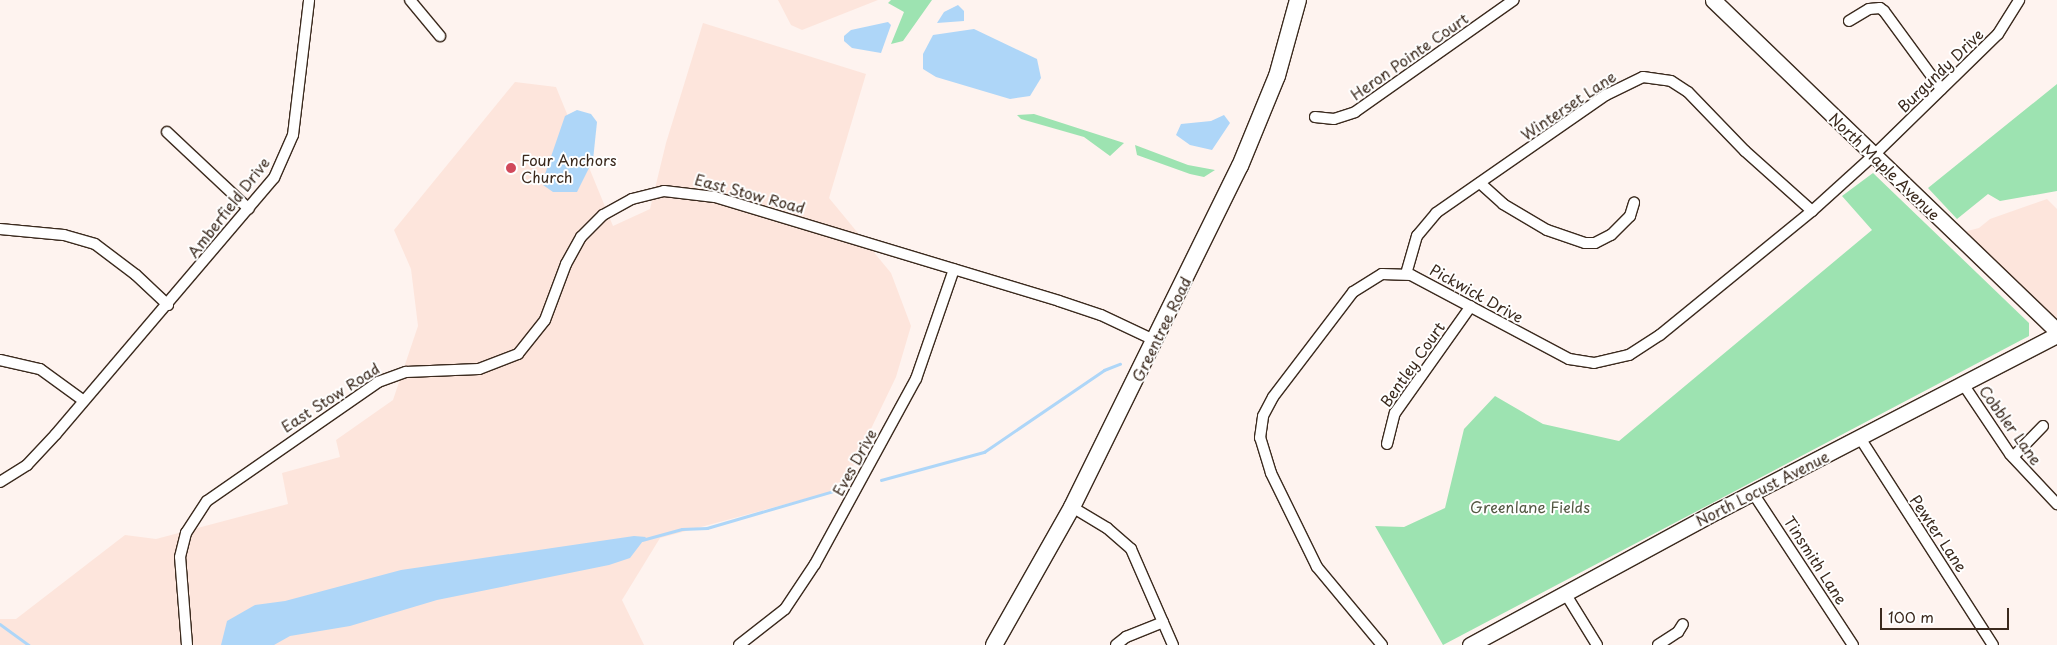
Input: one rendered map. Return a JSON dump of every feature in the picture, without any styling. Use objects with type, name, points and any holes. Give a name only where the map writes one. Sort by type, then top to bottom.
[{"type":"main road","name":"Greentree Road","points":[[994,645],[1072,507],[1156,341],[1259,122],[1277,76],[1298,0]]},
{"type":"street","name":"Amberfield Drive","points":[[0,482],[27,464],[84,401],[168,305],[274,178],[288,150],[309,0]]},
{"type":"street","points":[[410,0],[440,36]]},
{"type":"street","name":"Heron Pointe Court","points":[[1315,117],[1334,119],[1355,112],[1514,0]]},
{"type":"street","name":"North Maple Avenue","points":[[1713,0],[2057,331]]},
{"type":"street","name":"Burgundy Drive","points":[[1874,155],[1998,34],[2019,0]]},
{"type":"street","points":[[1850,21],[1869,9],[1880,8],[1941,89]]},
{"type":"street","name":"Winterset Lane","points":[[1406,274],[1414,244],[1428,220],[1606,95],[1634,80],[1652,77],[1671,81],[1688,92],[1780,185],[1812,211]]},
{"type":"street","points":[[166,132],[249,209]]},
{"type":"street","name":"Pickwick Drive","points":[[1382,645],[1317,567],[1271,473],[1260,438],[1263,416],[1273,398],[1344,301],[1372,278],[1392,273],[1406,274],[1472,306],[1569,359],[1594,363],[1618,359],[1660,335],[1812,211],[1874,155]]},
{"type":"street","points":[[1480,183],[1503,204],[1547,230],[1585,243],[1595,243],[1611,235],[1630,216],[1634,203]]},
{"type":"street","name":"East Stow Road","points":[[187,645],[180,557],[186,532],[207,501],[378,382],[406,372],[479,369],[518,354],[545,320],[566,264],[581,237],[603,215],[632,199],[664,192],[698,193],[1088,310],[1156,341]]},
{"type":"street","points":[[0,229],[64,235],[95,244],[136,275],[168,305]]},
{"type":"street","name":"Eves Drive","points":[[739,645],[785,609],[814,564],[916,379],[954,269]]},
{"type":"street","name":"Bentley Court","points":[[1388,444],[1395,413],[1472,306]]},
{"type":"street","name":"North Locust Avenue","points":[[1470,645],[1753,493],[2057,336]]},
{"type":"street","points":[[0,360],[40,369],[84,401]]},
{"type":"street","name":"Cobbler Lane","points":[[1964,384],[2013,458],[2057,504]]},
{"type":"street","points":[[2013,458],[2043,426]]},
{"type":"street","name":"Pewter Lane","points":[[1860,438],[1993,645]]},
{"type":"street","name":"Tinsmith Lane","points":[[1753,493],[1853,645]]},
{"type":"street","points":[[1072,507],[1107,528],[1131,549],[1173,645]]},
{"type":"street","points":[[1565,593],[1597,645]]},
{"type":"street","points":[[1116,645],[1126,637],[1163,622]]},
{"type":"street","points":[[1658,645],[1678,632],[1683,624]]},
{"type":"shaded area","points":[[778,0],[878,0],[802,30],[791,25]]},
{"type":"shaded area","points":[[703,23],[866,74],[829,198],[891,273],[911,326],[896,377],[842,489],[660,538],[622,600],[644,645],[0,645],[0,619],[16,619],[125,535],[156,539],[288,504],[282,473],[340,457],[336,440],[393,400],[418,326],[411,269],[394,230],[515,82],[556,87],[613,226],[650,209],[666,143]]},
{"type":"shaded area","points":[[2047,199],[2057,209],[2057,331],[1956,234],[1979,228],[1990,219]]},
{"type":"green space","points":[[891,0],[932,0],[903,41],[891,44],[904,12],[888,3]]},
{"type":"green space","points":[[2057,84],[2057,191],[2000,201],[1988,194],[1957,219],[1928,188]]},
{"type":"green space","points":[[1034,114],[1124,143],[1110,156],[1084,137],[1021,119],[1017,115]]},
{"type":"green space","points":[[1135,145],[1188,165],[1215,170],[1204,177],[1190,174],[1137,155]]},
{"type":"green space","name":"Greenlane Fields","points":[[1873,173],[2029,323],[2029,336],[1443,645],[1375,526],[1404,527],[1445,508],[1464,429],[1495,396],[1543,424],[1619,441],[1872,230],[1842,196]]},
{"type":"water","points":[[958,5],[964,11],[964,21],[937,23],[944,12]]},
{"type":"water","points":[[888,22],[891,25],[881,53],[852,48],[844,41],[844,36],[851,30]]},
{"type":"water","points":[[974,29],[1037,59],[1041,78],[1030,96],[1010,99],[936,77],[923,69],[923,54],[933,35]]},
{"type":"water","points":[[577,110],[591,114],[597,122],[593,160],[577,192],[553,192],[543,185],[544,177],[565,116]]},
{"type":"water","points":[[1224,115],[1230,123],[1212,150],[1190,145],[1176,135],[1181,124],[1211,121]]},
{"type":"water","points":[[634,536],[646,537],[630,558],[609,565],[437,600],[350,626],[290,636],[274,645],[221,645],[227,621],[255,605],[285,601],[401,570]]},
{"type":"waterway","points":[[881,480],[984,452],[1104,370],[1120,364]]},
{"type":"waterway","points":[[642,540],[682,529],[707,528],[840,489]]},
{"type":"waterway","points":[[0,624],[29,645]]},
{"type":"place","name":"Four Anchors Church","points":[[511,168]]}]
